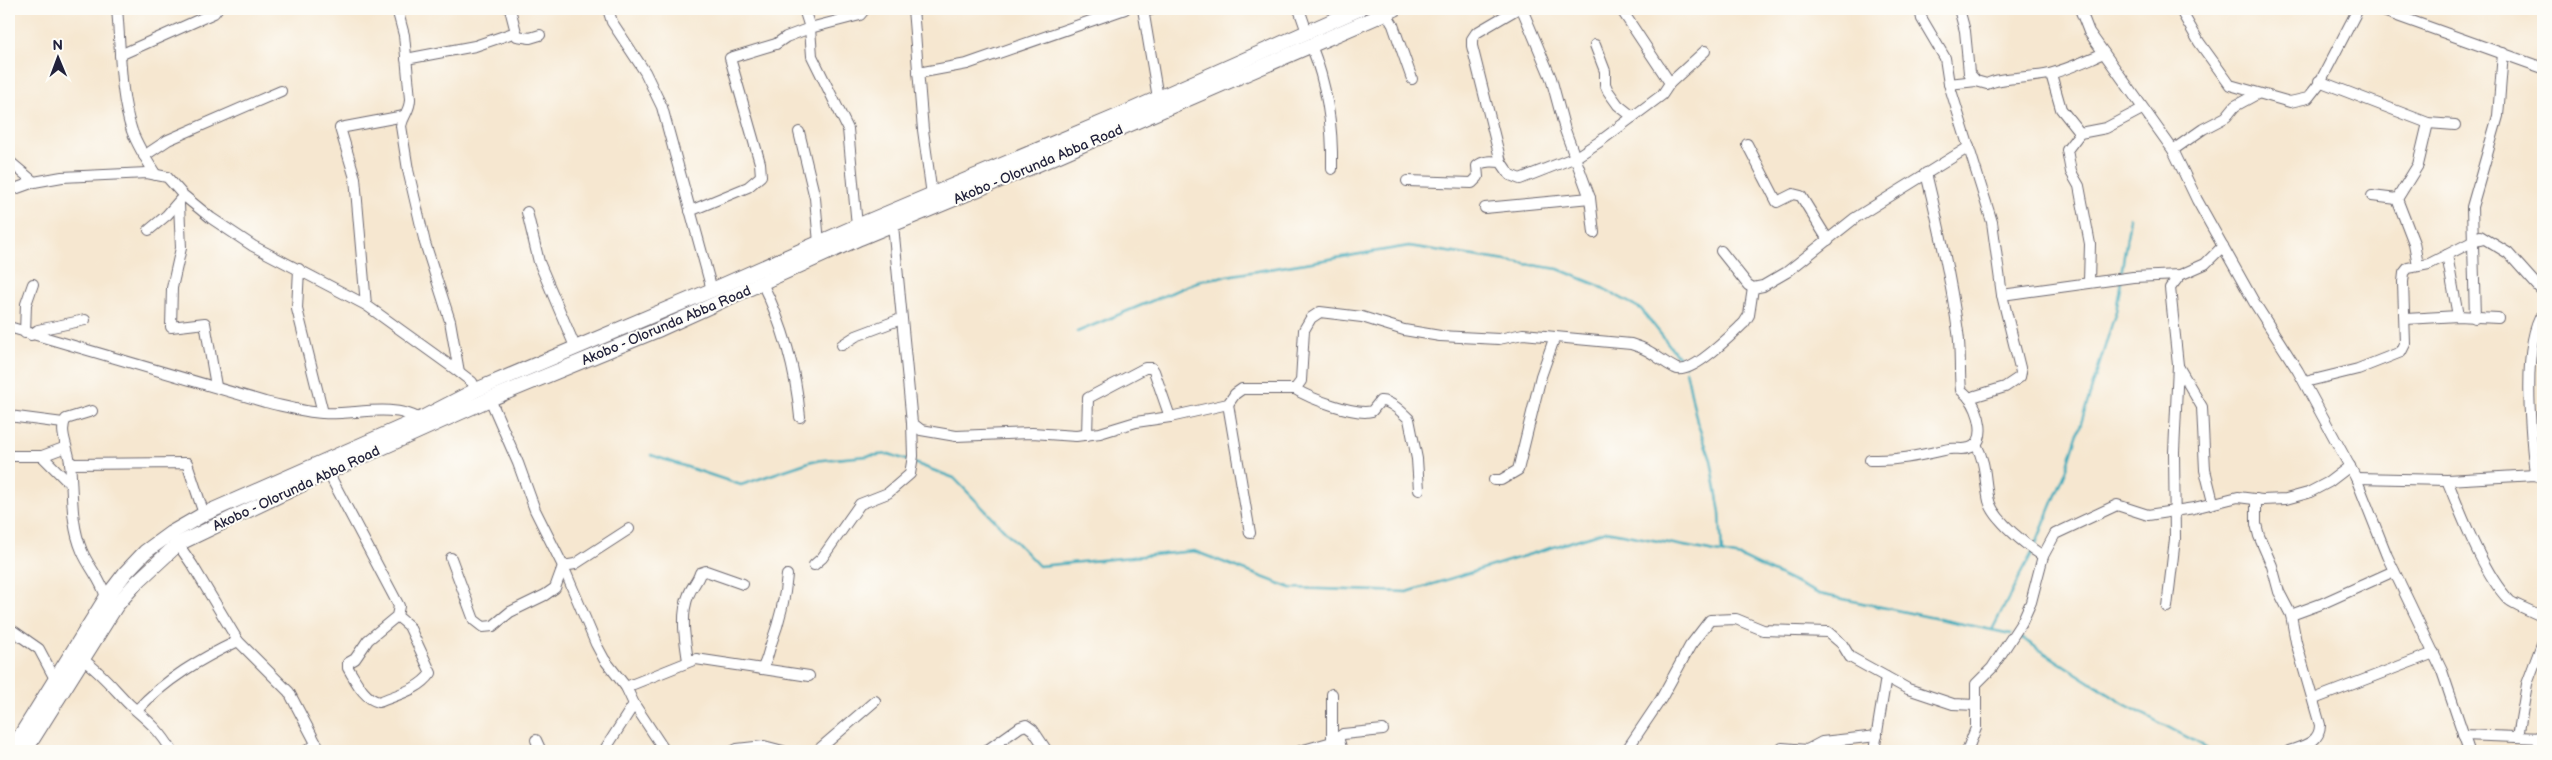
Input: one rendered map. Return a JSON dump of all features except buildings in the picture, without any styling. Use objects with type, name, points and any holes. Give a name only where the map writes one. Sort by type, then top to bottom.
[{"type":"main road","name":"Akobo - Olorunda Abba Road","points":[[25,751],[116,606],[136,583],[178,544],[328,472],[490,399],[660,329],[1309,39],[1358,9]]},
{"type":"main road","name":"Akobo - Olorunda Abba Road","points":[[11,751],[106,598],[144,552],[171,533],[204,514],[322,460],[420,419],[476,390],[576,349],[857,226],[1158,98],[1309,39],[1390,11]]},
{"type":"main road","points":[[654,315],[660,329]]},
{"type":"street","points":[[117,9],[120,55],[132,128],[152,174]]},
{"type":"street","points":[[120,55],[214,13],[217,9]]},
{"type":"street","points":[[397,9],[404,35],[410,108],[400,126],[425,242],[450,321],[459,372]]},
{"type":"street","points":[[510,9],[516,32],[521,38],[540,35]]},
{"type":"street","points":[[608,9],[612,22],[645,72],[662,107],[712,290]]},
{"type":"street","points":[[804,9],[810,28],[812,56],[848,129],[857,226]]},
{"type":"street","points":[[690,211],[748,187],[761,176],[760,163],[730,58],[776,44],[786,37],[810,28],[860,14],[865,9]]},
{"type":"street","points":[[913,9],[923,130],[932,195]]},
{"type":"street","points":[[918,73],[967,64],[1126,9]]},
{"type":"street","points":[[1299,9],[1326,92],[1332,126],[1332,169]]},
{"type":"street","points":[[1517,9],[1476,33],[1472,39],[1479,77],[1501,162],[1510,175],[1520,180],[1576,157],[1662,95],[1670,84],[1705,51]]},
{"type":"street","points":[[1522,9],[1551,78],[1565,130],[1590,198],[1594,233]]},
{"type":"street","points":[[1621,9],[1670,84]]},
{"type":"street","points":[[1920,9],[1922,20],[1945,58],[1949,84],[1992,222],[2002,295],[2020,377],[2005,386],[1970,398]]},
{"type":"street","points":[[1959,9],[1965,31],[1969,73],[1976,81]]},
{"type":"street","points":[[2080,9],[2089,32],[2173,150],[2254,302],[2305,382],[2350,466],[2394,571],[2434,653],[2469,751]]},
{"type":"street","points":[[2180,9],[2199,42],[2230,85],[2290,102],[2300,102],[2308,98],[2358,9]]},
{"type":"street","points":[[2378,9],[2543,68]]},
{"type":"street","points":[[1146,10],[1158,98]]},
{"type":"street","points":[[1390,11],[1412,79]]},
{"type":"street","points":[[406,59],[475,46],[516,32]]},
{"type":"street","points":[[1595,45],[1605,72],[1605,84],[1608,91],[1618,105],[1633,117]]},
{"type":"street","points":[[1949,84],[1976,81],[1987,84],[1994,80],[2009,80],[2051,74],[2104,53]]},
{"type":"street","points":[[2475,318],[2472,237],[2474,195],[2498,116],[2503,53]]},
{"type":"street","points":[[2051,74],[2061,109],[2080,133]]},
{"type":"street","points":[[2319,80],[2428,124],[2455,125]]},
{"type":"street","points":[[145,158],[168,140],[281,91]]},
{"type":"street","points":[[2173,150],[2202,129],[2226,117],[2235,106],[2257,94]]},
{"type":"street","points":[[2088,282],[2090,244],[2079,186],[2070,172],[2066,150],[2080,133],[2106,128],[2142,109]]},
{"type":"street","points":[[366,305],[355,178],[340,128],[404,116]]},
{"type":"street","points":[[2397,199],[2418,166],[2428,124]]},
{"type":"street","points":[[799,132],[815,198],[819,244]]},
{"type":"street","points":[[1747,144],[1777,202],[1793,194],[1801,196],[1828,240]]},
{"type":"street","points":[[1721,251],[1748,285],[1753,288],[1762,286],[1787,272],[1855,218],[1970,147]]},
{"type":"street","points":[[9,161],[34,182]]},
{"type":"street","points":[[1407,182],[1472,183],[1478,177],[1476,169],[1480,163],[1501,162]]},
{"type":"street","points":[[9,191],[34,182],[62,177],[152,174],[166,177],[181,199],[246,241],[366,305],[472,382],[476,390]]},
{"type":"street","points":[[1926,174],[1940,228],[1959,335],[1961,390],[1970,398],[1981,425],[1976,444],[1987,471],[1990,501],[1995,513],[2022,540],[2043,556]]},
{"type":"street","points":[[2372,196],[2397,199]]},
{"type":"street","points":[[1485,208],[1590,198]]},
{"type":"street","points":[[149,230],[181,199]]},
{"type":"street","points":[[181,199],[181,248],[172,288],[171,327],[205,322],[216,386]]},
{"type":"street","points":[[2397,199],[2414,243],[2418,265]]},
{"type":"street","points":[[526,212],[539,262],[576,349]]},
{"type":"street","points":[[814,565],[822,558],[860,504],[888,492],[910,474],[913,456],[912,423],[893,225]]},
{"type":"street","points":[[2305,382],[2358,369],[2401,352],[2405,344],[2406,319],[2404,273],[2408,268],[2429,264],[2447,255],[2472,237],[2484,239],[2508,253],[2543,292]]},
{"type":"street","points":[[2002,295],[2088,282],[2158,274],[2180,274],[2205,264],[2223,246]]},
{"type":"street","points":[[2447,255],[2458,316]]},
{"type":"street","points":[[299,269],[297,309],[323,413]]},
{"type":"street","points":[[2167,607],[2176,539],[2174,510],[2178,365],[2170,288],[2180,274]]},
{"type":"street","points":[[762,283],[775,309],[797,384],[800,417]]},
{"type":"street","points":[[28,334],[26,304],[33,284]]},
{"type":"street","points":[[1295,389],[1301,381],[1304,330],[1311,318],[1320,312],[1362,317],[1404,330],[1440,336],[1499,339],[1523,334],[1554,339],[1608,341],[1631,344],[1647,349],[1675,369],[1686,369],[1744,324],[1749,315],[1753,288]]},
{"type":"street","points":[[2356,478],[2447,480],[2539,476],[2530,425],[2532,347],[2536,323],[2543,313]]},
{"type":"street","points":[[2406,319],[2458,316],[2498,318]]},
{"type":"street","points":[[842,344],[856,336],[901,319]]},
{"type":"street","points":[[28,334],[85,320]]},
{"type":"street","points":[[9,327],[28,334],[216,386],[265,402],[323,413],[394,411],[410,413],[420,419]]},
{"type":"street","points":[[1494,480],[1501,480],[1518,470],[1541,376],[1554,339]]},
{"type":"street","points":[[2178,365],[2202,407],[2206,470],[2213,502]]},
{"type":"street","points":[[1087,435],[1088,398],[1145,368],[1152,368],[1154,371],[1170,417]]},
{"type":"street","points":[[912,423],[921,430],[956,436],[1032,433],[1087,435],[1136,422],[1170,417],[1228,404],[1235,394],[1242,389],[1295,389],[1326,403],[1363,412],[1372,411],[1380,402],[1388,402],[1406,416],[1409,420],[1417,459],[1419,490]]},
{"type":"street","points":[[490,399],[518,463],[535,510],[564,566],[596,644],[604,659],[626,686],[634,704],[665,751]]},
{"type":"street","points":[[1228,404],[1250,533]]},
{"type":"street","points":[[92,412],[66,418],[63,423],[70,464],[74,518],[81,549],[103,586],[106,598]]},
{"type":"street","points":[[9,416],[63,423]]},
{"type":"street","points":[[1870,460],[1890,461],[1951,449],[1969,448],[1976,444]]},
{"type":"street","points":[[9,456],[42,456],[66,447]]},
{"type":"street","points":[[42,456],[70,484]]},
{"type":"street","points":[[70,464],[187,463],[204,514]]},
{"type":"street","points":[[1967,751],[1976,728],[1976,684],[1992,668],[2022,622],[2031,602],[2043,556],[2055,534],[2121,504],[2142,515],[2194,508],[2238,497],[2256,500],[2286,499],[2308,493],[2328,482],[2350,466]]},
{"type":"street","points":[[328,472],[399,606],[397,616],[368,640],[355,659],[348,663],[348,668],[368,698],[374,701],[379,702],[416,688],[431,673],[409,626],[397,616]]},
{"type":"street","points":[[2447,480],[2466,526],[2496,582],[2510,601],[2543,618]]},
{"type":"street","points":[[2256,500],[2256,524],[2259,536],[2272,566],[2279,592],[2291,615],[2296,642],[2320,725],[2318,737],[2289,751]]},
{"type":"street","points":[[564,566],[575,564],[629,529]]},
{"type":"street","points":[[178,544],[194,566],[238,641],[289,692],[319,748],[306,751]]},
{"type":"street","points":[[451,558],[474,620],[483,627],[493,626],[510,612],[555,588],[564,566]]},
{"type":"street","points":[[688,661],[684,632],[685,613],[688,594],[700,572],[706,571],[743,584]]},
{"type":"street","points":[[2291,615],[2321,604],[2394,571]]},
{"type":"street","points":[[762,669],[781,619],[787,575]]},
{"type":"street","points":[[1626,751],[1661,699],[1690,646],[1710,620],[1736,620],[1762,630],[1828,632],[1842,644],[1850,657],[1908,688],[1953,704],[1976,705]]},
{"type":"street","points":[[9,628],[39,649],[55,680]]},
{"type":"street","points":[[137,710],[156,690],[199,660],[238,641]]},
{"type":"street","points":[[2518,737],[2527,684],[2543,641]]},
{"type":"street","points":[[2314,699],[2434,653]]},
{"type":"street","points":[[82,659],[97,670],[151,722],[172,751]]},
{"type":"street","points":[[626,686],[688,661],[706,660],[809,676]]},
{"type":"street","points":[[1874,751],[1886,677]]},
{"type":"street","points":[[1332,694],[1335,739],[1342,751]]},
{"type":"street","points":[[817,751],[875,702]]},
{"type":"street","points":[[604,751],[634,704]]},
{"type":"street","points":[[986,751],[1020,727],[1026,725],[1033,730],[1047,751]]},
{"type":"street","points":[[1300,751],[1335,739],[1343,734],[1383,730]]},
{"type":"street","points":[[2463,735],[2540,737],[2540,751]]},
{"type":"street","points":[[1779,751],[1782,748],[1807,750],[1822,742],[1877,736]]},
{"type":"street","points":[[536,740],[540,751]]},
{"type":"street","points":[[733,751],[737,748],[764,746],[783,751]]},
{"type":"waterway","points":[[2121,275],[2130,218]]},
{"type":"waterway","points":[[1077,332],[1202,280],[1409,246],[1558,269],[1597,285],[1641,309],[1685,365]]},
{"type":"waterway","points":[[2035,546],[2067,468],[2116,311],[2121,281]]},
{"type":"waterway","points":[[1686,370],[1697,422],[1711,460],[1720,513],[1722,553]]},
{"type":"waterway","points":[[651,455],[741,485],[812,461],[889,454],[909,461]]},
{"type":"waterway","points":[[914,463],[954,478],[1039,566],[1194,551],[1291,588],[1407,592],[1606,531],[1741,557],[1819,594],[2011,634]]},
{"type":"waterway","points":[[1992,630],[2033,551]]},
{"type":"waterway","points":[[2017,635],[2124,704],[2202,745],[2209,751]]}]
